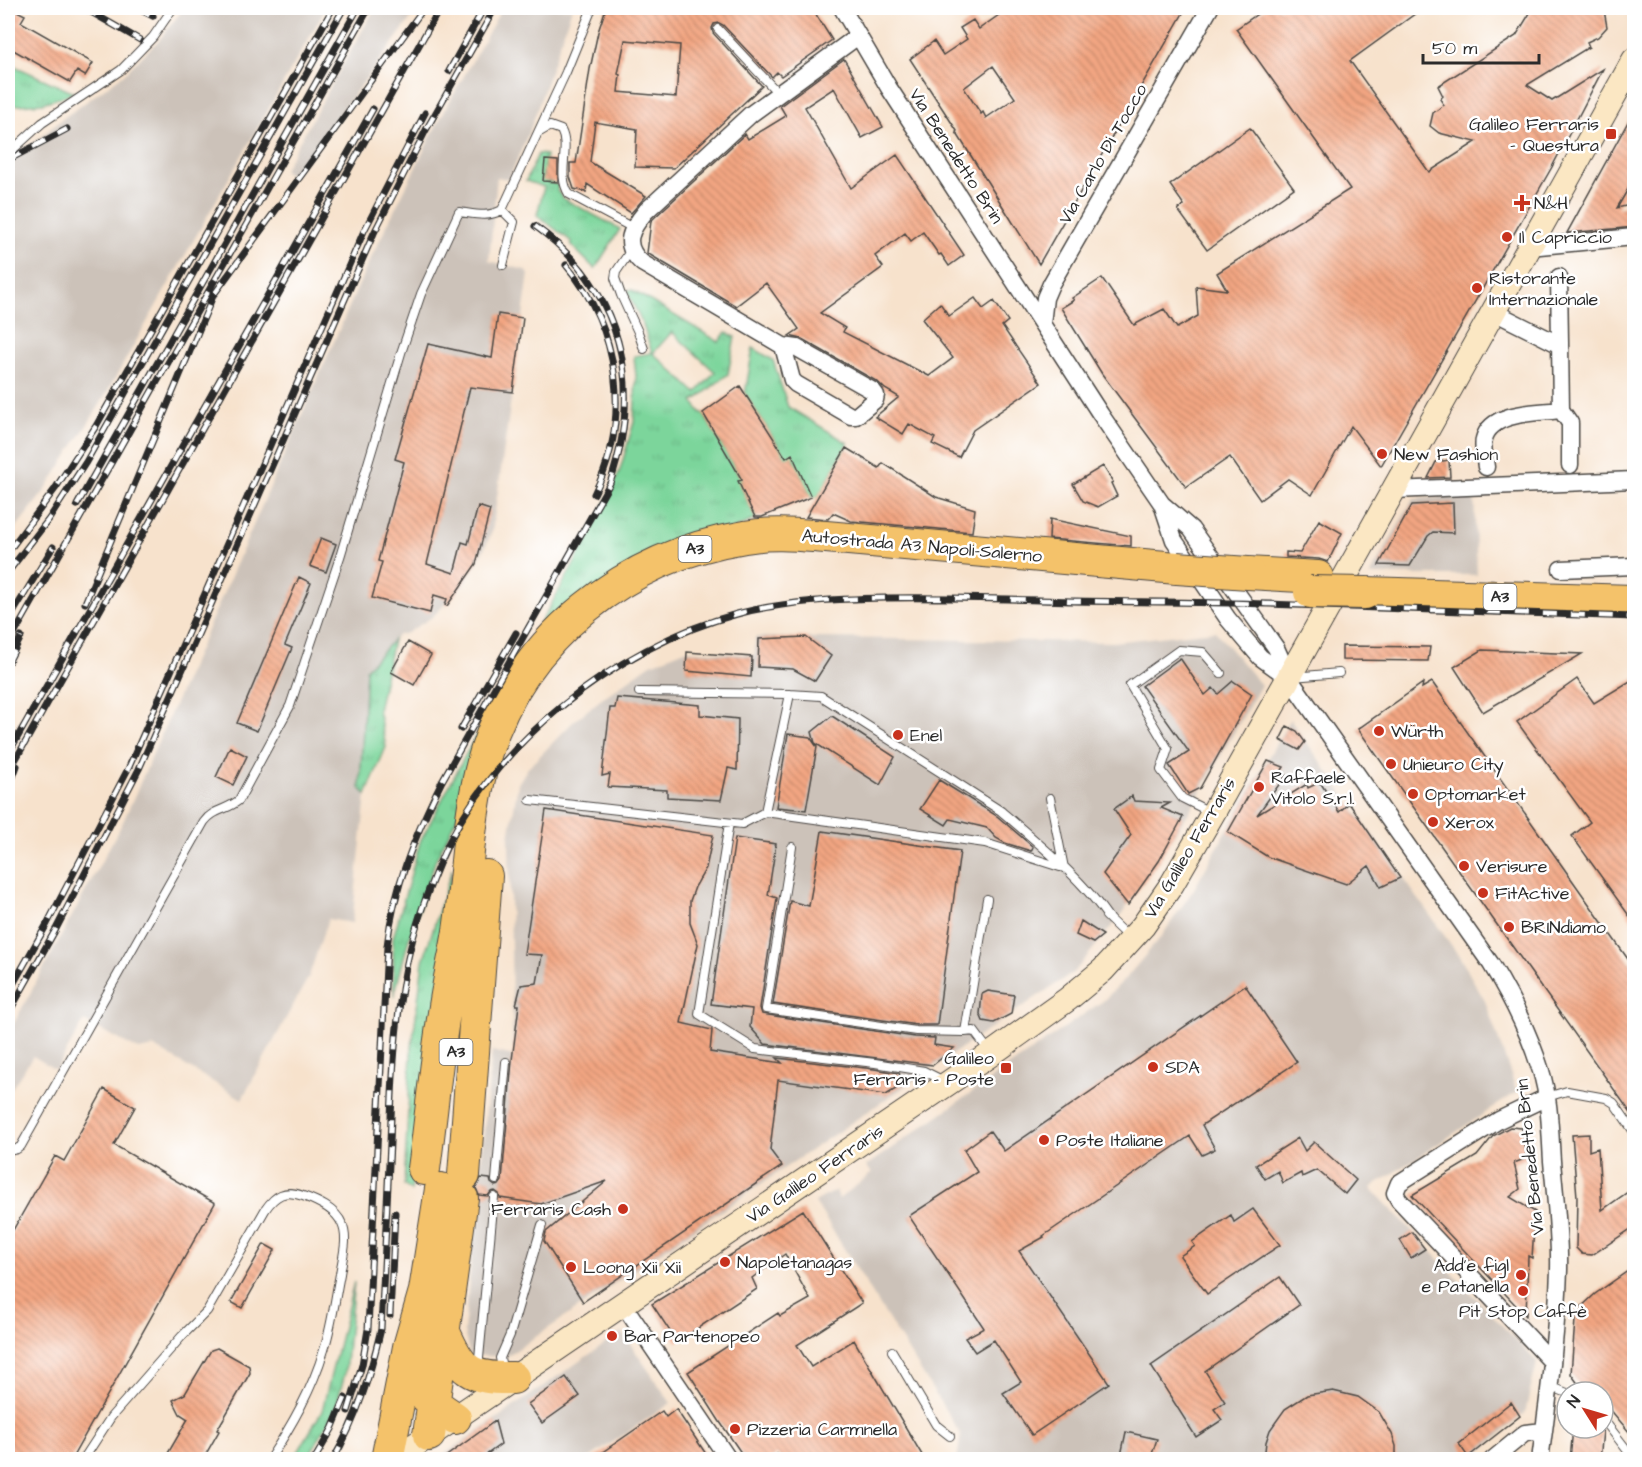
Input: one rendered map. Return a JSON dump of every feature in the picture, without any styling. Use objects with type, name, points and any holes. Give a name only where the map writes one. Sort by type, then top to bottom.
[{"type":"highway","name":"Autostrada A3 Napoli-Salerno","points":[[443,1181],[447,990],[470,933],[494,806],[516,730],[544,681],[573,646],[610,613],[647,589],[718,563],[742,558],[790,554],[1047,577],[1182,577],[1635,601]]},
{"type":"highway","name":"Autostrada A3 Napoli-Salerno","points":[[1369,586],[1635,587]]},
{"type":"highway","name":"A3","points":[[429,1435],[444,1411],[443,1181]]},
{"type":"highway","name":"A3","points":[[387,1460],[409,1347],[425,1291],[443,1181]]},
{"type":"highway","points":[[444,1332],[459,1361],[498,1377]]},
{"type":"highway","name":"A3","points":[[409,1347],[417,1389],[444,1411]]},
{"type":"main road","name":"Via Galileo Ferraris","points":[[444,1411],[623,1304],[991,1054],[1091,981],[1132,940],[1172,884],[1213,813],[1635,60]]},
{"type":"main road","points":[[393,1460],[429,1435]]},
{"type":"street","name":"Via Benedetto Brin","points":[[842,8],[900,106],[1162,504],[1174,540],[1228,619],[1260,657],[1289,678],[1491,964],[1510,996],[1528,1035],[1547,1097],[1558,1228],[1556,1324],[1540,1460]]},
{"type":"street","name":"Via Carlo Di Tocco","points":[[1042,324],[1045,298],[1051,284],[1210,8]]},
{"type":"street","points":[[783,346],[792,380],[850,416],[856,416],[875,400],[876,395],[873,391],[797,348],[783,346],[642,263],[629,244],[633,228],[646,211],[751,114],[858,36]]},
{"type":"street","points":[[1529,248],[1635,237]]},
{"type":"street","points":[[1559,277],[1560,410],[1570,423],[1570,465]]},
{"type":"street","points":[[1494,312],[1560,345]]},
{"type":"street","points":[[1486,468],[1483,440],[1491,425],[1509,416],[1560,410]]},
{"type":"street","points":[[1394,490],[1635,480]]},
{"type":"street","points":[[1561,569],[1635,566]]},
{"type":"street","points":[[1547,1097],[1498,1120],[1399,1184],[1395,1193],[1399,1200],[1552,1362]]},
{"type":"street","points":[[623,1304],[729,1460]]},
{"type":"street","points":[[1492,1460],[1525,1433],[1544,1431]]},
{"type":"lane","points":[[8,154],[42,123],[121,70],[153,36],[172,8]]},
{"type":"lane","points":[[8,1151],[21,1146],[204,822],[215,811],[234,805],[239,800],[290,706],[340,557],[421,294],[459,212],[484,216],[494,215],[502,210],[566,72],[592,8]]},
{"type":"lane","points":[[718,29],[778,93]]},
{"type":"lane","points":[[536,135],[550,126],[561,130],[564,143],[562,171],[569,194],[633,228]]},
{"type":"lane","points":[[502,210],[514,222],[503,265]]},
{"type":"lane","points":[[631,250],[616,272],[615,278],[644,349]]},
{"type":"lane","points":[[1213,813],[1182,798],[1161,770],[1168,749],[1130,685],[1179,650],[1203,652],[1221,673]]},
{"type":"lane","points":[[1289,678],[1339,674]]},
{"type":"lane","points":[[639,692],[821,696],[1001,812],[1098,901],[1110,920],[1132,940]]},
{"type":"lane","points":[[765,812],[789,694]]},
{"type":"lane","points":[[1050,798],[1064,868]]},
{"type":"lane","points":[[530,800],[741,824],[765,812],[985,843],[1064,868]]},
{"type":"lane","points":[[729,823],[699,1014],[755,1049],[924,1071],[948,1083]]},
{"type":"lane","points":[[792,847],[766,1009],[916,1030],[974,1031],[991,1054]]},
{"type":"lane","points":[[965,1032],[987,899]]},
{"type":"lane","points":[[495,1180],[506,1062]]},
{"type":"lane","points":[[1547,1097],[1567,1091],[1606,1098],[1621,1106],[1635,1132]]},
{"type":"lane","points":[[83,1460],[111,1417],[207,1311],[265,1210],[274,1197],[286,1192],[301,1195],[328,1208],[336,1215],[345,1234],[344,1250],[331,1324],[316,1374],[288,1431],[269,1460]]},
{"type":"lane","points":[[494,1197],[498,1377]]},
{"type":"lane","points":[[498,1377],[500,1358],[510,1335],[542,1225]]},
{"type":"lane","points":[[892,1351],[936,1425],[950,1436]]},
{"type":"lane","points":[[1550,1386],[1555,1388]]},
{"type":"lane","points":[[1615,1434],[1635,1459]]},
{"type":"shaded area","points":[[184,8],[326,8],[98,408],[44,492],[8,538],[8,163],[65,117],[123,75],[160,39]]},
{"type":"shaded area","points":[[375,8],[419,8],[293,176],[283,171]]},
{"type":"shaded area","points":[[502,8],[572,8],[531,127],[509,179],[497,177],[489,261],[525,270],[529,274],[492,532],[477,564],[462,587],[432,617],[407,633],[398,635],[366,669],[360,787],[366,795],[352,923],[328,919],[309,976],[242,1099],[154,1047],[139,1050],[84,1021],[56,1070],[33,1056],[8,1094],[8,1034],[123,822],[368,264],[436,126]]},
{"type":"shaded area","points":[[1474,495],[1477,575],[1370,575],[1413,499]]},
{"type":"shaded area","points":[[1215,631],[1261,685],[1189,812],[1121,915],[1075,971],[506,1357],[470,1355],[464,1332],[492,1051],[513,1056],[509,838],[518,784],[527,769],[574,721],[651,664],[685,650],[755,655],[755,637],[1113,642]]},
{"type":"shaded area","points":[[1290,719],[1459,956],[1485,1001],[1517,1092],[1371,1188],[1537,1362],[1525,1413],[1472,1459],[957,1459],[961,1435],[815,1202],[836,1190],[839,1199],[872,1173],[866,1166],[1103,1001],[1126,978],[1161,937],[1194,889]]},
{"type":"shaded area","points":[[622,1332],[671,1403],[588,1459],[436,1460]]},
{"type":"green space","points":[[10,64],[74,93],[43,103],[8,106]]},
{"type":"green space","points":[[538,154],[546,155],[542,180],[558,185],[557,191],[564,199],[620,229],[595,269],[571,245],[572,242],[537,215],[544,187],[526,181]]},
{"type":"green space","points":[[628,290],[632,290],[719,342],[726,332],[735,337],[728,374],[693,402],[703,413],[742,480],[739,482],[756,519],[580,599],[465,801],[436,859],[408,942],[394,996],[393,938],[420,842],[478,731],[573,566],[620,470],[634,422],[636,376],[634,356],[652,353],[643,325]],"holes":[[[672,332],[715,372],[696,393],[653,353]]]},
{"type":"green space","points":[[753,348],[773,360],[788,407],[848,443],[818,497],[811,497],[792,455],[786,458],[745,394]]},
{"type":"green space","points":[[393,640],[378,710],[386,747],[366,795],[360,788],[366,669]]},
{"type":"green space","points":[[452,869],[445,947],[411,1191],[404,1185],[411,1054],[423,961]]},
{"type":"green space","points":[[354,1282],[345,1373],[335,1411],[307,1459],[294,1459],[322,1411]]},
{"type":"building","points":[[8,8],[25,15],[21,22],[93,63],[85,76],[77,71],[70,82],[8,47]]},
{"type":"building","points":[[606,8],[812,8],[832,40],[781,76],[777,72],[772,77],[723,25],[714,24],[713,33],[762,86],[674,168],[635,167],[637,129],[595,122],[590,162],[646,196],[631,213],[587,184],[586,192],[574,189],[570,177],[570,163],[576,163],[598,32]],"holes":[[[625,40],[680,45],[676,97],[618,92],[620,75],[618,74]]]},
{"type":"building","points":[[1009,8],[1186,8],[1039,264],[910,59],[934,41],[943,55],[967,39],[960,28],[973,20],[979,29]],"holes":[[[993,66],[1015,98],[986,118],[964,88]]]},
{"type":"building","points":[[1266,8],[1423,8],[1350,61],[1429,172],[1476,142],[1439,133],[1430,126],[1433,113],[1444,105],[1440,99],[1443,96],[1438,86],[1516,36],[1533,8],[1600,8],[1604,10],[1607,27],[1598,37],[1587,42],[1589,47],[1527,85],[1552,101],[1603,69],[1552,167],[1381,466],[1351,426],[1312,495],[1288,479],[1260,500],[1230,457],[1186,487],[1102,374],[1061,308],[1102,278],[1134,325],[1164,309],[1177,328],[1198,316],[1196,286],[1227,290],[1217,273],[1350,189],[1236,29]]},
{"type":"building","points":[[844,59],[883,127],[862,138],[834,88],[805,107],[851,188],[897,155],[964,255],[949,266],[923,232],[911,241],[905,233],[875,256],[883,267],[820,313],[845,328],[843,332],[929,376],[953,358],[922,319],[940,303],[949,316],[975,298],[983,309],[994,301],[1008,321],[1002,326],[1041,383],[973,430],[959,457],[932,444],[935,438],[909,424],[903,434],[875,417],[899,397],[878,382],[802,339],[789,336],[799,329],[766,283],[736,306],[647,253],[651,221],[654,218],[745,134],[748,139],[786,116],[780,106]]},
{"type":"building","points":[[1635,109],[1635,177],[1617,208],[1635,204],[1635,227],[1567,233]]},
{"type":"building","points":[[1250,128],[1294,188],[1207,250],[1178,210],[1184,205],[1170,185]]},
{"type":"building","points":[[545,160],[558,161],[558,182],[543,181]]},
{"type":"building","points":[[498,314],[523,318],[513,392],[470,387],[427,564],[454,573],[462,542],[468,544],[478,506],[490,510],[476,564],[447,606],[445,605],[447,599],[434,595],[430,613],[372,598],[382,562],[378,561],[404,462],[395,459],[428,344],[492,358]]},
{"type":"building","points":[[740,386],[786,458],[792,454],[811,497],[762,517],[755,517],[738,481],[742,480],[703,413]]},
{"type":"building","points":[[846,448],[879,468],[883,463],[936,497],[975,509],[972,532],[851,521],[833,513],[828,519],[806,517]]},
{"type":"building","points":[[1449,460],[1450,477],[1428,478],[1436,462]]},
{"type":"building","points":[[1103,466],[1113,482],[1111,483],[1117,496],[1098,507],[1083,501],[1073,484]]},
{"type":"building","points":[[1453,503],[1454,533],[1433,532],[1428,536],[1410,566],[1379,565],[1412,505]]},
{"type":"building","points":[[1050,519],[1131,536],[1131,546],[1049,539]]},
{"type":"building","points":[[1319,520],[1342,533],[1328,562],[1319,559],[1286,557],[1286,552],[1300,553]]},
{"type":"building","points":[[321,538],[336,544],[326,572],[310,566]]},
{"type":"building","points":[[299,577],[311,583],[285,645],[292,648],[257,731],[237,723]]},
{"type":"building","points":[[806,637],[831,656],[815,681],[793,669],[758,667],[759,639]]},
{"type":"building","points":[[408,642],[431,655],[414,685],[391,672]]},
{"type":"building","points":[[1342,646],[1430,647],[1428,661],[1342,660]]},
{"type":"building","points":[[1482,650],[1582,654],[1483,712],[1454,667]]},
{"type":"building","points":[[687,652],[752,657],[751,677],[686,671]]},
{"type":"building","points":[[1180,658],[1205,695],[1213,688],[1218,694],[1233,681],[1252,694],[1200,788],[1188,794],[1169,765],[1189,752],[1142,686]]},
{"type":"building","points":[[1635,678],[1635,924],[1572,836],[1590,822],[1517,722],[1577,679],[1594,703]]},
{"type":"building","points":[[1432,682],[1635,969],[1635,1119],[1358,729],[1423,683],[1422,688]]},
{"type":"building","points":[[617,698],[700,705],[700,715],[738,719],[737,770],[728,768],[721,800],[667,797],[667,790],[608,787],[610,774],[602,776],[610,708],[615,708]]},
{"type":"building","points":[[832,716],[895,757],[880,785],[815,743],[812,732]]},
{"type":"building","points":[[1287,726],[1297,731],[1305,742],[1299,750],[1280,740]]},
{"type":"building","points":[[788,734],[810,737],[817,747],[806,810],[776,807]]},
{"type":"building","points":[[230,747],[247,756],[233,785],[216,777]]},
{"type":"building","points":[[1268,761],[1284,767],[1280,773],[1286,775],[1257,815],[1307,784],[1308,788],[1320,782],[1339,812],[1349,803],[1400,878],[1381,887],[1369,866],[1346,884],[1268,857],[1228,832]]},
{"type":"building","points":[[939,780],[997,816],[1033,847],[1031,851],[1005,843],[996,838],[987,828],[950,819],[946,825],[920,809]]},
{"type":"building","points":[[1132,796],[1134,801],[1170,803],[1161,808],[1183,817],[1159,861],[1128,905],[1103,874],[1131,835],[1114,809]]},
{"type":"building","points":[[546,810],[713,835],[706,868],[690,901],[690,923],[698,944],[681,1023],[712,1030],[710,1052],[782,1063],[777,1058],[899,1073],[904,1084],[886,1095],[778,1080],[770,1150],[782,1166],[583,1302],[544,1241],[546,1232],[607,1181],[541,1204],[500,1198],[495,1191],[488,1196],[479,1195],[476,1188],[481,1178],[490,1179],[495,1186],[502,1181],[519,1005],[516,1005],[521,985],[537,983],[542,955],[524,954]]},
{"type":"building","points":[[822,831],[960,851],[937,1025],[917,1025],[773,1004],[790,901],[809,906]]},
{"type":"building","points":[[735,838],[776,844],[768,895],[777,898],[760,1008],[762,1014],[935,1038],[934,1045],[954,1048],[933,1065],[765,1044],[750,1027],[752,1009],[711,1004]]},
{"type":"building","points":[[1081,921],[1103,935],[1093,943],[1076,935]]},
{"type":"building","points":[[1245,985],[1297,1062],[1202,1125],[1215,1149],[1202,1155],[1190,1136],[1044,1237],[1019,1251],[1109,1383],[1032,1435],[1003,1393],[1021,1382],[994,1340],[975,1352],[965,1338],[984,1328],[909,1216],[977,1172],[964,1150],[990,1131],[1004,1151]]},
{"type":"building","points":[[988,991],[1014,995],[1011,1014],[994,1023],[983,1021],[980,1014],[982,994]]},
{"type":"building","points":[[104,1089],[135,1107],[114,1145],[215,1203],[71,1460],[8,1460],[8,1239],[55,1156],[64,1161]]},
{"type":"building","points":[[1510,1127],[1522,1128],[1527,1158],[1514,1163],[1520,1189],[1510,1197],[1535,1212],[1532,1258],[1528,1256],[1526,1316],[1412,1195],[1477,1156],[1493,1136]]},
{"type":"building","points":[[1589,1134],[1589,1151],[1598,1148],[1602,1210],[1635,1187],[1635,1226],[1592,1255],[1582,1254],[1576,1248],[1577,1197],[1572,1135]]},
{"type":"building","points":[[1298,1138],[1305,1151],[1314,1142],[1356,1180],[1345,1194],[1317,1170],[1302,1177],[1301,1173],[1283,1183],[1278,1171],[1265,1179],[1256,1165]]},
{"type":"building","points":[[1253,1209],[1280,1245],[1207,1294],[1180,1256],[1195,1246],[1192,1242],[1231,1215],[1234,1222]]},
{"type":"building","points":[[803,1210],[862,1303],[797,1345],[811,1367],[854,1340],[925,1460],[781,1460],[777,1454],[770,1460],[746,1460],[720,1422],[688,1372],[778,1313],[780,1316],[810,1299],[785,1254],[752,1278],[757,1289],[677,1342],[652,1304]]},
{"type":"building","points":[[1412,1232],[1425,1249],[1411,1258],[1400,1240]]},
{"type":"building","points":[[264,1244],[275,1250],[242,1308],[231,1302]]},
{"type":"building","points":[[1635,1266],[1635,1439],[1615,1415],[1615,1380],[1575,1380],[1571,1374],[1575,1320],[1578,1310],[1595,1294]]},
{"type":"building","points":[[1280,1277],[1299,1305],[1205,1371],[1225,1402],[1214,1409],[1222,1420],[1196,1437],[1151,1366]]},
{"type":"building","points":[[217,1348],[249,1366],[250,1373],[217,1430],[219,1431],[206,1454],[207,1460],[164,1460],[188,1419],[180,1414],[173,1400],[185,1394],[211,1350]]},
{"type":"building","points":[[566,1377],[580,1396],[542,1423],[528,1404]]},
{"type":"building","points":[[1333,1391],[1358,1397],[1379,1412],[1392,1434],[1396,1446],[1396,1460],[1264,1460],[1270,1430],[1285,1409],[1307,1395]]},
{"type":"building","points":[[1511,1402],[1520,1416],[1468,1457],[1459,1444]]},
{"type":"building","points":[[676,1409],[710,1460],[591,1460],[662,1411],[666,1417]]},
{"type":"building","points":[[495,1421],[501,1444],[479,1460],[441,1460]]},
{"type":"building","points":[[1126,1432],[1157,1439],[1150,1460],[1120,1460]]},
{"type":"building","points":[[1572,1440],[1602,1440],[1600,1460],[1570,1460]]},
{"type":"railway","points":[[84,8],[140,40]]},
{"type":"railway","points":[[137,8],[153,16]]},
{"type":"railway","points":[[8,552],[55,489],[96,426],[333,8]]},
{"type":"railway","points":[[8,572],[49,519],[86,462],[344,8]]},
{"type":"railway","points":[[77,505],[358,8]]},
{"type":"railway","points":[[8,645],[369,8]]},
{"type":"railway","points":[[215,293],[424,8]]},
{"type":"railway","points":[[8,773],[440,8]]},
{"type":"railway","points":[[449,71],[484,8]]},
{"type":"railway","points":[[8,1014],[56,929],[139,769],[374,233],[426,130],[495,8]]},
{"type":"railway","points":[[8,754],[373,109]]},
{"type":"railway","points":[[8,993],[47,924],[129,767],[364,231],[425,113]]},
{"type":"railway","points":[[8,160],[67,129]]},
{"type":"railway","points":[[348,1411],[362,1365],[368,1329],[387,946],[400,882],[423,821],[442,781],[610,483],[620,446],[625,410],[624,375],[618,341],[606,309],[588,279],[565,251],[535,226]]},
{"type":"railway","points":[[566,265],[584,290],[598,317],[609,346],[614,375],[616,405],[613,436],[606,465],[594,494]]},
{"type":"railway","points":[[85,603],[213,296]]},
{"type":"railway","points":[[8,621],[53,547]]},
{"type":"railway","points":[[333,1460],[362,1396],[381,1329],[395,1042],[406,968],[422,908],[439,864],[461,821],[489,780],[522,742],[561,707],[602,676],[646,650],[691,629],[755,610],[792,603],[830,600],[934,598],[1245,603],[1634,617]]},
{"type":"railway","points":[[461,729],[516,633]]},
{"type":"railway","points":[[8,663],[21,637]]},
{"type":"railway","points":[[8,790],[17,766]]},
{"type":"railway","points":[[390,1315],[395,1213]]},
{"type":"railway","points":[[314,1460],[332,1429],[345,1398]]},
{"type":"place","name":"Galileo Ferraris - Questura","points":[[1611,134]]},
{"type":"place","name":"N&H","points":[[1522,203]]},
{"type":"place","name":"Il Capriccio","points":[[1507,237]]},
{"type":"place","name":"Ristorante Internazionale","points":[[1477,288]]},
{"type":"place","name":"New Fashion","points":[[1382,454]]},
{"type":"place","name":"Würth","points":[[1379,731]]},
{"type":"place","name":"Enel","points":[[898,735]]},
{"type":"place","name":"Unieuro City","points":[[1391,764]]},
{"type":"place","name":"Raffaele Vitolo S.r.l.","points":[[1259,787]]},
{"type":"place","name":"Optomarket","points":[[1413,794]]},
{"type":"place","name":"Xerox","points":[[1433,822]]},
{"type":"place","name":"Verisure","points":[[1464,866]]},
{"type":"place","name":"FitActive","points":[[1483,893]]},
{"type":"place","name":"BRINdiamo","points":[[1509,927]]},
{"type":"place","name":"SDA","points":[[1153,1067]]},
{"type":"place","name":"Galileo Ferraris - Poste","points":[[1006,1068]]},
{"type":"place","name":"Poste Italiane","points":[[1044,1140]]},
{"type":"place","name":"Ferraris Cash","points":[[623,1209]]},
{"type":"place","name":"Napoletanagas","points":[[725,1262]]},
{"type":"place","name":"Loong Xii Xii","points":[[571,1267]]},
{"type":"place","name":"Add'e figl e Patanella","points":[[1521,1275]]},
{"type":"place","name":"Pit Stop Caffè","points":[[1523,1291]]},
{"type":"place","name":"Bar Partenopeo","points":[[612,1336]]},
{"type":"place","name":"Pizzeria Carmnella","points":[[735,1429]]}]
